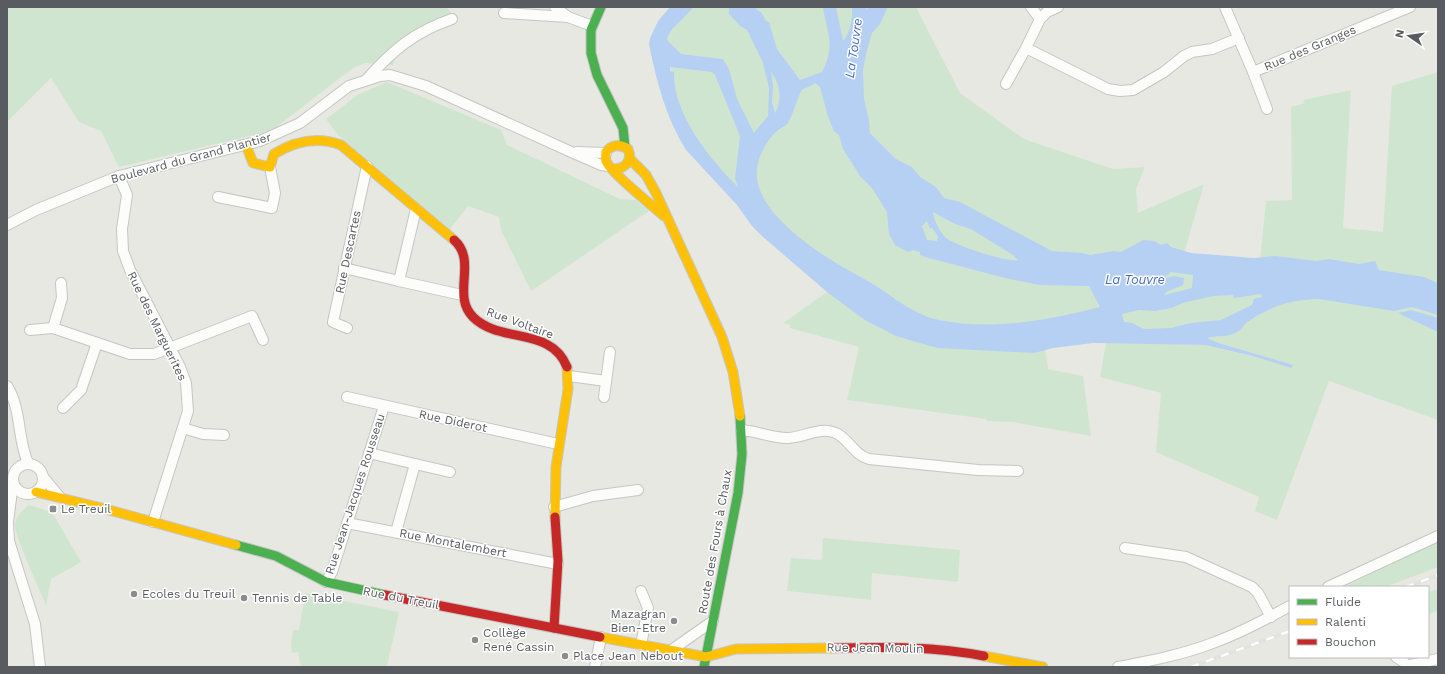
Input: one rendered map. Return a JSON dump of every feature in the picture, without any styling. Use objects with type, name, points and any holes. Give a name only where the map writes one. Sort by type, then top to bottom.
[{"type":"street","points":[[555,7],[568,17]]},
{"type":"street","name":"Route des Fours à Chaux","points":[[601,7],[592,26],[590,40],[592,61],[597,75],[623,128],[625,147],[629,151],[630,159],[650,181],[714,319],[729,355],[738,396],[742,454],[738,493],[704,667]]},
{"type":"street","points":[[1032,7],[1040,19]]},
{"type":"street","points":[[1006,84],[1040,19],[1047,12],[1058,7]]},
{"type":"street","name":"Rue des Granges","points":[[1225,7],[1253,72],[1410,7]]},
{"type":"street","points":[[504,13],[568,17],[592,26]]},
{"type":"street","points":[[366,80],[390,54],[414,35],[430,26],[452,19]]},
{"type":"street","points":[[1026,48],[1108,89],[1120,91],[1133,90],[1144,86],[1192,52],[1212,49],[1239,38]]},
{"type":"street","points":[[1253,72],[1267,109]]},
{"type":"street","name":"Boulevard du Grand Plantier","points":[[7,225],[36,210],[119,176],[246,145],[279,134],[300,122],[349,86],[366,80],[390,75],[426,86],[569,151],[601,165],[611,167]]},
{"type":"street","points":[[618,120],[614,145],[606,153],[605,157],[611,167],[618,170],[626,166],[630,159]]},
{"type":"street","name":"Rue Voltaire","points":[[270,167],[274,154],[281,149],[305,141],[320,140],[334,142],[341,145],[416,209],[448,234],[457,244],[463,254],[465,268],[462,295],[468,311],[474,319],[484,325],[545,342],[553,347],[565,361],[569,376],[558,444],[554,488],[558,564],[554,628]]},
{"type":"street","points":[[614,145],[618,144],[625,147]]},
{"type":"street","points":[[218,197],[272,208],[275,193],[270,167],[253,163],[246,145]]},
{"type":"street","name":"Boulevard du Grand Plantier","points":[[569,151],[606,153]]},
{"type":"street","name":"Rue Descartes","points":[[347,328],[333,322],[367,166]]},
{"type":"street","name":"Route des Fours à Chaux","points":[[611,167],[667,219]]},
{"type":"street","name":"Rue des Marguerites","points":[[119,176],[127,195],[122,229],[123,251],[130,270],[180,368],[186,383],[188,411],[153,522]]},
{"type":"street","points":[[399,281],[416,209]]},
{"type":"street","points":[[344,268],[462,295]]},
{"type":"street","points":[[53,328],[62,298],[60,283]]},
{"type":"street","points":[[30,330],[53,328],[130,354],[142,355],[154,354],[252,316],[263,340]]},
{"type":"street","points":[[63,408],[81,390],[97,343]]},
{"type":"street","points":[[604,397],[610,352]]},
{"type":"street","points":[[569,376],[606,381]]},
{"type":"street","points":[[7,386],[17,407],[23,453],[28,463],[40,469],[44,477],[59,496]]},
{"type":"street","name":"Rue Diderot","points":[[347,397],[558,444]]},
{"type":"street","name":"Rue Jean-Jacques Rousseau","points":[[326,582],[332,572],[384,406]]},
{"type":"street","points":[[183,428],[203,434],[224,435]]},
{"type":"street","points":[[741,430],[788,438],[827,431],[842,437],[857,454],[869,460],[978,470],[1018,471]]},
{"type":"street","points":[[369,453],[450,472]]},
{"type":"street","points":[[28,463],[19,466],[11,476],[8,522],[9,541],[35,624],[40,667]]},
{"type":"street","points":[[396,532],[415,464]]},
{"type":"street","points":[[11,476],[18,491],[26,494],[36,492],[43,484],[44,477]]},
{"type":"street","points":[[554,507],[593,496],[638,490]]},
{"type":"street","name":"Rue du Treuil","points":[[36,492],[59,496],[276,556],[326,582],[383,595],[706,657]]},
{"type":"street","points":[[8,522],[17,503],[26,494]]},
{"type":"street","name":"Rue Montalembert","points":[[348,523],[558,564]]},
{"type":"street","points":[[1333,586],[1438,536]]},
{"type":"street","points":[[1126,548],[1194,560],[1252,587],[1258,593],[1271,617]]},
{"type":"street","points":[[641,591],[648,608],[641,645]]},
{"type":"street","points":[[1118,667],[1148,661],[1209,645],[1252,627],[1289,607]]},
{"type":"street","points":[[670,651],[713,622]]},
{"type":"street","points":[[595,667],[601,637]]},
{"type":"street","name":"Rue Jean Moulin","points":[[706,657],[736,649],[909,647],[955,650],[1043,667]]},
{"type":"street","points":[[1397,658],[1407,666],[1433,662]]},
{"type":"green space","points":[[7,7],[446,7],[459,21],[428,31],[396,55],[393,65],[366,63],[353,68],[271,131],[119,167],[101,131],[79,122],[51,78],[7,122]]},
{"type":"green space","points":[[675,7],[916,7],[960,93],[1024,139],[1113,169],[1145,167],[1136,189],[1138,213],[1204,184],[1184,254],[1260,260],[1266,201],[1292,200],[1291,107],[1305,103],[1303,100],[1351,90],[1343,228],[1383,232],[1392,86],[1438,72],[1438,420],[1329,381],[1277,520],[1255,511],[1259,497],[1156,452],[1161,393],[1100,377],[1106,343],[1205,345],[1249,355],[1201,339],[1044,341],[1048,369],[1083,376],[1091,436],[1012,422],[987,421],[986,419],[847,400],[859,347],[790,328],[790,325],[783,323],[827,292],[705,160],[684,126],[663,37]]},
{"type":"green space","points":[[387,82],[501,130],[507,145],[620,199],[636,200],[649,211],[531,291],[501,230],[499,217],[468,206],[450,229],[338,135],[326,119],[359,94]]},
{"type":"green space","points":[[29,505],[52,512],[81,562],[51,579],[46,606],[16,531],[15,525],[18,516]]},
{"type":"green space","points":[[823,538],[960,550],[958,582],[872,573],[871,600],[787,591],[791,558],[822,560]]},
{"type":"green space","points":[[1438,540],[1438,567],[1388,586],[1347,586]]},
{"type":"green space","points":[[1438,589],[1438,611],[1429,614],[1429,592]]},
{"type":"green space","points":[[305,593],[399,612],[387,667],[301,667],[298,652],[292,653],[291,645],[293,630],[299,630]]},
{"type":"water","name":"La Touvre","points":[[670,7],[693,7],[674,27],[667,40],[681,54],[723,59],[729,69],[737,99],[754,133],[768,116],[769,88],[763,63],[747,30],[740,26],[729,14],[729,7],[756,7],[757,10],[761,12],[766,21],[769,22],[777,49],[800,80],[822,72],[829,54],[830,47],[823,7],[836,7],[843,41],[848,34],[852,16],[852,7],[865,7],[867,10],[868,7],[888,7],[880,24],[872,33],[863,70],[864,99],[869,120],[870,133],[896,159],[912,167],[920,177],[936,187],[944,198],[960,202],[1052,251],[1090,255],[1114,251],[1121,252],[1143,240],[1154,241],[1161,245],[1167,243],[1171,247],[1191,253],[1254,258],[1275,256],[1316,261],[1329,259],[1359,264],[1375,261],[1379,270],[1424,277],[1438,283],[1438,315],[1412,307],[1394,311],[1319,299],[1308,300],[1272,308],[1246,323],[1240,330],[1233,334],[1207,338],[1218,343],[1293,365],[1291,368],[1253,356],[1205,345],[1093,343],[1053,348],[1034,353],[937,348],[896,336],[865,320],[827,292],[762,236],[752,226],[737,205],[686,150],[667,112],[652,58],[649,44],[650,38],[658,21]],"holes":[[[670,67],[712,72],[715,75],[740,136],[735,178],[738,187],[705,149],[686,119],[675,88],[674,72],[670,71]],[[771,72],[777,81],[780,97],[775,113],[772,102],[773,86]],[[815,83],[820,87],[828,117],[834,131],[839,135],[843,149],[860,176],[872,188],[887,212],[889,234],[895,245],[908,252],[913,250],[920,252],[920,255],[925,257],[1005,278],[1039,285],[1089,286],[1100,307],[1041,320],[1000,324],[959,323],[939,320],[919,313],[902,304],[877,286],[834,262],[795,234],[778,217],[765,200],[758,182],[758,163],[765,146],[773,135],[788,123],[802,90]],[[933,212],[955,224],[971,229],[1013,255],[1018,260],[1004,259],[969,249],[958,244],[945,237],[934,219]],[[927,221],[930,229],[932,228],[938,236],[937,241],[927,240],[922,226]],[[1171,272],[1193,275],[1192,288],[1164,295],[1166,292],[1183,285],[1184,278],[1174,276],[1166,278],[1166,276]],[[1261,294],[1262,297],[1254,299],[1252,305],[1221,320],[1191,323],[1171,328],[1144,329],[1132,323],[1124,322],[1122,314],[1139,310],[1155,311],[1214,296],[1233,295],[1234,298]]]},
{"type":"water","points":[[1411,310],[1438,318],[1438,332],[1398,313]]},
{"type":"railway","points":[[1409,586],[1438,575]]},
{"type":"railway","points":[[1191,667],[1289,631]]},
{"type":"traffic: fast","points":[[601,7],[591,30],[591,53],[597,75],[623,128],[625,147]]},
{"type":"traffic: fast","points":[[704,667],[738,493],[742,454],[740,416]]},
{"type":"traffic: fast","points":[[236,545],[276,556],[326,582],[385,595]]},
{"type":"traffic: slow","points":[[246,145],[253,163],[270,167],[274,154],[298,143],[315,140],[332,142],[341,145],[454,240]]},
{"type":"traffic: slow","points":[[613,169],[621,168],[627,164],[629,161],[628,149],[622,146],[611,147],[606,152],[606,161],[609,166],[624,181],[664,216]]},
{"type":"traffic: slow","points":[[630,159],[646,175],[656,193],[722,337],[733,372],[740,416]]},
{"type":"traffic: slow","points":[[555,517],[556,467],[568,389],[567,367]]},
{"type":"traffic: slow","points":[[36,492],[102,508],[236,545]]},
{"type":"traffic: slow","points":[[600,637],[706,657],[736,649],[834,648]]},
{"type":"traffic: slow","points":[[984,656],[1043,667]]},
{"type":"traffic: jam","points":[[454,240],[461,248],[464,258],[464,299],[467,308],[473,317],[484,325],[497,330],[537,340],[549,346],[559,354],[567,367]]},
{"type":"traffic: jam","points":[[554,628],[558,561],[555,517]]},
{"type":"traffic: jam","points":[[385,595],[600,637]]},
{"type":"traffic: jam","points":[[834,648],[891,647],[947,650],[984,656]]},
{"type":"place","name":"Le Treuil","points":[[53,509]]},
{"type":"place","name":"Ecoles du Treuil","points":[[134,594]]},
{"type":"place","name":"Tennis de Table","points":[[244,598]]},
{"type":"place","name":"Mazagran Bien-Etre","points":[[674,621]]},
{"type":"place","name":"Collège René Cassin","points":[[475,640]]},
{"type":"place","name":"Place Jean Nebout","points":[[565,656]]}]
